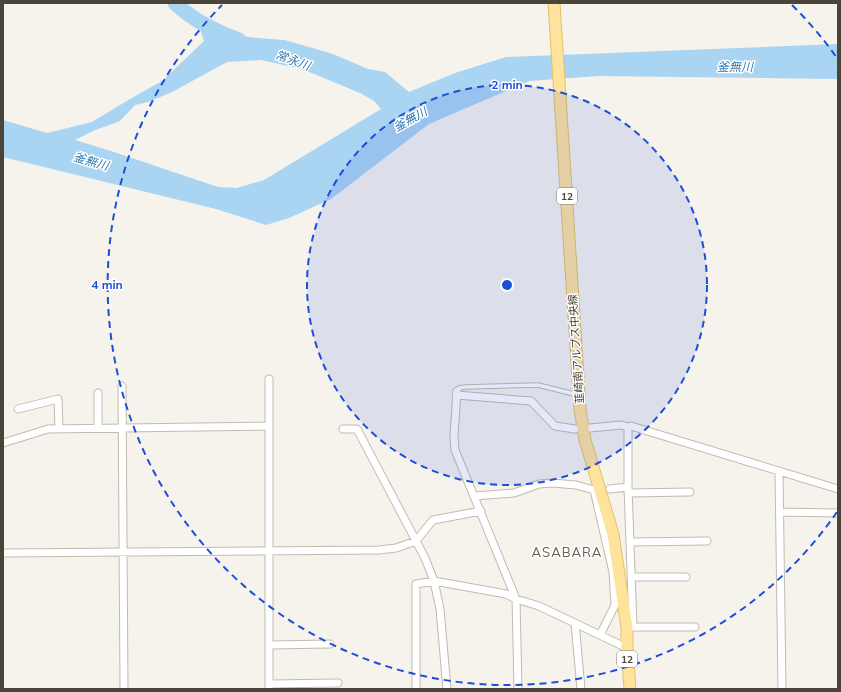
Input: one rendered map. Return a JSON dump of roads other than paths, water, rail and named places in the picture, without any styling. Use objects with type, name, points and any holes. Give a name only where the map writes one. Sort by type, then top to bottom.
[{"type":"main road","name":"韮崎南アルプス中央線","points":[[554,3],[579,392],[585,440],[613,534],[630,628],[627,648],[630,689]]},
{"type":"street","points":[[269,379],[269,687],[338,683]]},
{"type":"street","points":[[122,386],[124,689]]},
{"type":"street","points":[[518,689],[516,599],[455,450],[454,436],[457,393],[531,401],[555,426],[575,429]]},
{"type":"street","points":[[98,394],[98,428]]},
{"type":"street","points":[[18,409],[58,399],[58,428]]},
{"type":"street","points":[[590,428],[621,424],[628,427],[631,426],[838,489]]},
{"type":"street","points":[[3,443],[48,429],[58,428],[269,426]]},
{"type":"street","points":[[628,427],[628,490],[631,578],[630,628],[695,627]]},
{"type":"street","points":[[343,429],[357,429],[416,541],[434,581],[440,609],[447,689]]},
{"type":"street","points":[[779,471],[782,689]]},
{"type":"street","points":[[475,496],[514,493],[539,484],[552,483],[576,484],[594,490],[613,572],[615,606],[600,635]]},
{"type":"street","points":[[610,489],[690,492]]},
{"type":"street","points":[[3,553],[379,550],[396,548],[416,541],[433,520],[481,511]]},
{"type":"street","points":[[780,512],[838,513]]},
{"type":"street","points":[[630,542],[707,541]]},
{"type":"street","points":[[631,578],[686,577]]},
{"type":"street","points":[[416,689],[416,584],[434,581],[506,594],[516,599],[539,606],[627,648]]},
{"type":"street","points":[[575,623],[581,689]]},
{"type":"street","points":[[269,645],[330,644]]},
{"type":"lane","points":[[457,393],[460,388],[465,387],[538,385],[579,392]]},
{"type":"water","name":"釜無川","points":[[197,19],[223,34],[285,40],[333,54],[368,69],[385,72],[409,92],[455,73],[506,57],[838,44],[838,79],[598,76],[529,81],[429,124],[331,199],[289,218],[266,225],[216,209],[3,157],[3,120],[47,133],[92,122],[162,81],[204,41]],"holes":[[[261,60],[302,69],[360,93],[374,101],[381,109],[264,180],[237,188],[218,187],[75,140],[93,131],[120,121],[135,105],[148,102],[172,92],[227,62]]]},
{"type":"waterway","name":"常永川","points":[[175,3],[189,15],[205,25],[222,34],[239,40]]},
{"type":"district","name":"ASABARA","points":[[567,552]]}]
